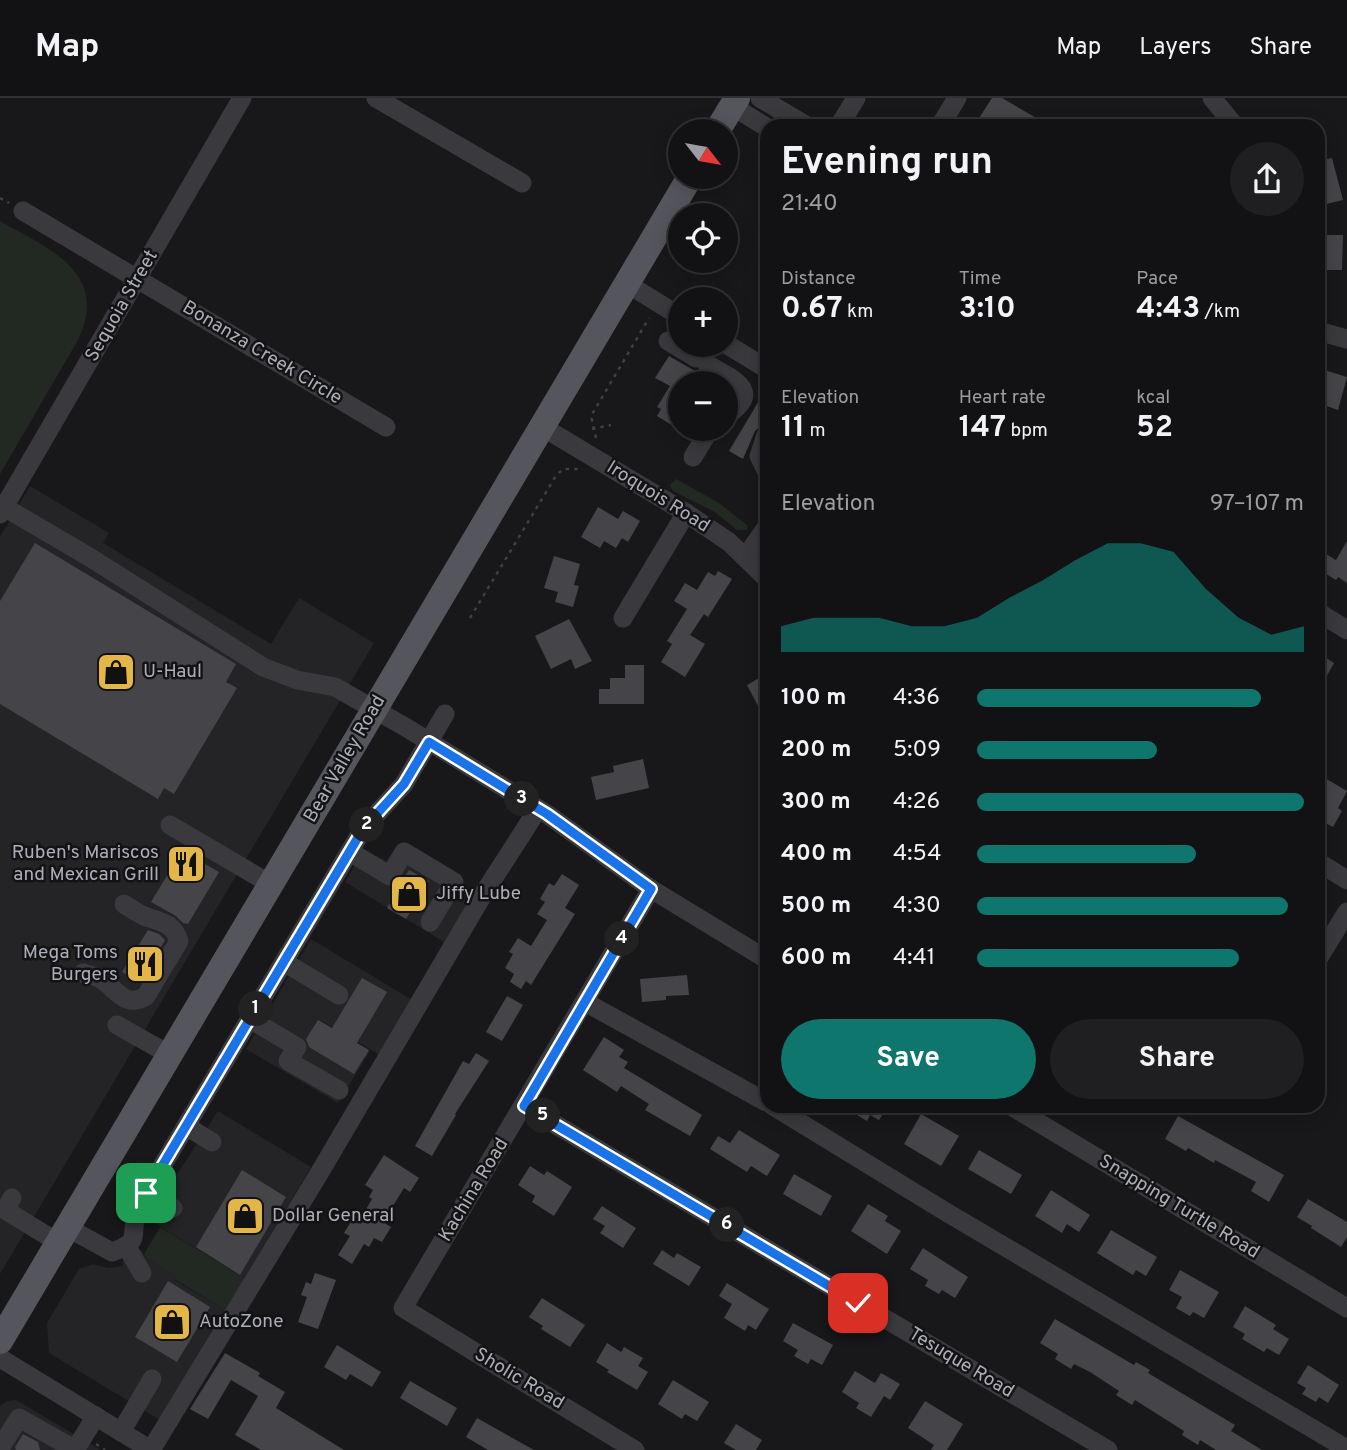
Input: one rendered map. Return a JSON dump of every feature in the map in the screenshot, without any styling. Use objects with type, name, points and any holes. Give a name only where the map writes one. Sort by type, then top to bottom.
[{"type":"main road","points":[[724,119],[734,102]]},
{"type":"main road","name":"Bear Valley Road","points":[[0,1341],[683,189]]},
{"type":"street","name":"Sequoia Street","points":[[2,511],[242,98]]},
{"type":"street","points":[[376,98],[522,183]]},
{"type":"street","points":[[760,98],[795,119]]},
{"type":"street","points":[[843,119],[856,98]]},
{"type":"street","points":[[944,119],[957,98]]},
{"type":"street","points":[[1212,98],[1230,119]]},
{"type":"street","points":[[734,102],[760,122]]},
{"type":"street","name":"Bonanza Creek Circle","points":[[23,212],[386,427]]},
{"type":"street","points":[[626,283],[668,309]]},
{"type":"street","points":[[1325,333],[1347,339]]},
{"type":"street","points":[[738,351],[760,365]]},
{"type":"street","points":[[695,357],[718,371]]},
{"type":"street","points":[[738,383],[744,391],[743,401],[738,407]]},
{"type":"street","name":"Iroquois Road","points":[[541,426],[686,513],[760,567]]},
{"type":"street","points":[[693,457],[703,441]]},
{"type":"street","points":[[2,511],[91,558],[275,673],[335,687],[375,709],[538,809],[651,889],[760,955]]},
{"type":"street","points":[[623,618],[686,513]]},
{"type":"street","points":[[746,556],[760,536]]},
{"type":"street","points":[[1325,616],[1347,630]]},
{"type":"street","points":[[12,1198],[5,1210],[64,1236],[112,1252],[127,1247],[133,1238],[136,1214],[146,1193],[363,829],[404,784],[445,714]]},
{"type":"street","points":[[0,1358],[151,1450],[320,1172],[484,893],[538,809]]},
{"type":"street","points":[[170,825],[272,885]]},
{"type":"street","points":[[350,852],[390,876],[404,852],[454,882],[430,922]]},
{"type":"street","points":[[1325,866],[1347,880]]},
{"type":"street","name":"Kachina Road","points":[[403,1308],[651,889]]},
{"type":"street","points":[[83,973],[102,979],[123,999],[139,1000],[146,996],[179,941],[176,932],[168,924],[124,904]]},
{"type":"street","points":[[1325,948],[1347,912]]},
{"type":"street","points":[[284,962],[339,995]]},
{"type":"street","points":[[585,1002],[760,1099]]},
{"type":"street","points":[[250,1019],[297,1047],[288,1061],[339,1090]]},
{"type":"street","points":[[117,1025],[170,1055]]},
{"type":"street","name":"Tesuque Road","points":[[524,1106],[1108,1450]]},
{"type":"street","points":[[784,1113],[946,1212],[1347,1449]]},
{"type":"street","name":"Snapping Turtle Road","points":[[1023,1113],[1347,1308]]},
{"type":"street","points":[[186,1126],[212,1142]]},
{"type":"street","points":[[146,1193],[173,1208]]},
{"type":"street","points":[[127,1247],[142,1273]]},
{"type":"street","name":"Sholic Road","points":[[403,1308],[635,1450]]},
{"type":"street","points":[[121,1432],[152,1379]]},
{"type":"street","points":[[0,1448],[19,1418],[76,1450],[96,1416]]},
{"type":"path","points":[[598,443],[592,429],[591,416],[658,303]]},
{"type":"path","points":[[592,429],[611,425]]},
{"type":"path","points":[[470,618],[557,474],[564,469],[581,469]]},
{"type":"shaded area","points":[[0,221],[55,253],[69,266],[80,280],[86,297],[86,317],[78,340],[0,474]]},
{"type":"shaded area","points":[[676,479],[719,503],[748,526],[747,530],[737,530],[715,512],[673,491],[670,485]]},
{"type":"shaded area","points":[[30,486],[109,533],[103,543],[271,644],[299,598],[374,643],[0,1274],[0,537]]},
{"type":"shaded area","points":[[396,847],[460,890],[457,896],[470,903],[446,943],[345,882],[364,849],[386,861]]},
{"type":"shaded area","points":[[311,939],[412,1000],[380,1055],[308,1013],[370,1051],[338,1103],[246,1049]]},
{"type":"shaded area","points":[[218,1111],[311,1167],[245,1278],[156,1224],[158,1210],[173,1186],[172,1182]]},
{"type":"shaded area","points":[[160,1227],[245,1278],[226,1310],[174,1279],[176,1276],[146,1258],[144,1254]]},
{"type":"shaded area","points":[[141,1250],[146,1258],[176,1276],[174,1280],[226,1310],[160,1420],[49,1353],[47,1323],[79,1269],[93,1264],[108,1268],[123,1266],[122,1261],[132,1258]]},
{"type":"shaded area","points":[[16,1400],[101,1450],[0,1450],[0,1406],[7,1401]]},
{"type":"building","points":[[992,98],[1002,98],[1038,119],[978,119]]},
{"type":"building","points":[[1332,158],[1343,200],[1325,204],[1325,160]]},
{"type":"building","points":[[1325,235],[1343,235],[1342,270],[1325,270]]},
{"type":"building","points":[[668,357],[695,371],[668,371],[668,385],[655,378]]},
{"type":"building","points":[[1325,370],[1347,377],[1338,410],[1325,405]]},
{"type":"building","points":[[668,389],[668,423],[657,416],[661,409],[657,407]]},
{"type":"building","points":[[760,399],[760,426],[755,431],[743,459],[729,451],[735,441],[738,441],[738,436]]},
{"type":"building","points":[[598,507],[618,519],[623,511],[640,521],[628,542],[622,538],[616,548],[604,541],[600,548],[581,537]]},
{"type":"building","points":[[1347,541],[1347,583],[1325,573],[1326,554],[1336,560]]},
{"type":"building","name":"U-Haul","points":[[35,543],[236,664],[226,682],[237,688],[174,794],[164,788],[158,799],[0,704],[0,601]]},
{"type":"building","points":[[554,556],[580,564],[574,585],[579,586],[573,607],[555,602],[558,592],[544,588]]},
{"type":"building","points":[[718,571],[732,579],[708,617],[704,614],[690,635],[705,644],[685,677],[661,662],[672,644],[667,641],[687,609],[674,601],[685,583],[697,590],[708,572],[715,576]]},
{"type":"building","points":[[569,619],[592,661],[575,669],[571,659],[551,669],[535,636]]},
{"type":"building","points":[[1325,657],[1334,663],[1325,679]]},
{"type":"building","points":[[625,665],[644,665],[644,704],[599,704],[599,689],[610,689],[610,678],[625,678]]},
{"type":"building","points":[[760,677],[760,710],[747,685]]},
{"type":"building","points":[[643,759],[649,788],[596,800],[591,777],[614,772],[613,766]]},
{"type":"building","points":[[1325,778],[1347,791],[1338,808],[1342,811],[1333,827],[1325,823]]},
{"type":"building","points":[[182,851],[219,872],[188,924],[151,902]]},
{"type":"building","name":"Jiffy Lube","points":[[409,870],[429,881],[406,919],[387,908]]},
{"type":"building","points":[[562,874],[579,885],[565,908],[575,914],[531,985],[526,981],[521,989],[510,982],[514,974],[505,968],[513,954],[509,952],[518,938],[531,946],[547,920],[537,914],[545,902],[540,899],[549,883],[554,886]]},
{"type":"building","name":"Mega Toms Burgers","points":[[148,930],[159,934],[165,940],[140,983],[122,972]]},
{"type":"building","points":[[687,975],[689,995],[666,996],[666,1000],[642,1002],[640,979]]},
{"type":"building","points":[[362,978],[387,992],[357,1043],[369,1050],[354,1074],[309,1047],[306,1039],[318,1020],[332,1028]]},
{"type":"building","points":[[507,996],[523,1005],[502,1041],[486,1032]]},
{"type":"building","points":[[604,1037],[624,1050],[619,1057],[628,1062],[624,1068],[702,1115],[690,1136],[645,1110],[649,1104],[621,1086],[617,1092],[583,1070]]},
{"type":"building","points":[[476,1053],[489,1061],[432,1156],[415,1146],[463,1061],[469,1064]]},
{"type":"building","points":[[854,1113],[884,1113],[879,1120],[870,1115],[867,1121]]},
{"type":"building","points":[[921,1114],[959,1136],[941,1166],[904,1144]]},
{"type":"building","points":[[1178,1116],[1284,1175],[1269,1202],[1251,1191],[1256,1182],[1215,1160],[1214,1163],[1165,1139]]},
{"type":"building","points":[[739,1130],[780,1155],[767,1176],[751,1166],[747,1172],[710,1149],[718,1136],[730,1143]]},
{"type":"building","points":[[979,1150],[1022,1175],[1011,1194],[968,1169]]},
{"type":"building","points":[[384,1155],[419,1178],[410,1192],[404,1188],[383,1222],[391,1227],[382,1242],[374,1238],[369,1247],[364,1244],[352,1264],[338,1255],[350,1236],[344,1233],[355,1215],[361,1218],[372,1199],[369,1197],[373,1190],[365,1185]]},
{"type":"building","points":[[530,1166],[544,1175],[547,1171],[572,1187],[554,1216],[532,1202],[535,1196],[518,1185]]},
{"type":"building","name":"Dollar General","points":[[242,1170],[286,1197],[240,1275],[196,1247]]},
{"type":"building","points":[[794,1174],[832,1196],[821,1216],[783,1194]]},
{"type":"building","points":[[1051,1190],[1090,1215],[1079,1232],[1067,1224],[1062,1233],[1035,1216]]},
{"type":"building","points":[[1308,1199],[1347,1222],[1347,1237],[1341,1247],[1297,1217]]},
{"type":"building","points":[[868,1204],[888,1216],[885,1221],[901,1231],[887,1254],[851,1231]]},
{"type":"building","points":[[602,1206],[636,1228],[623,1248],[600,1233],[605,1226],[593,1219]]},
{"type":"building","points":[[1111,1230],[1157,1257],[1146,1276],[1136,1270],[1133,1275],[1097,1253]]},
{"type":"building","points":[[923,1248],[968,1277],[955,1298],[942,1290],[939,1294],[925,1286],[928,1280],[910,1269]]},
{"type":"building","points":[[662,1250],[674,1258],[677,1253],[701,1267],[689,1286],[653,1264]]},
{"type":"building","points":[[1180,1270],[1219,1292],[1204,1318],[1193,1312],[1190,1316],[1176,1308],[1182,1297],[1169,1290]]},
{"type":"building","points":[[315,1273],[336,1280],[318,1329],[298,1322],[307,1297],[301,1295],[306,1282],[311,1284]]},
{"type":"building","name":"AutoZone","points":[[168,1281],[210,1307],[177,1362],[135,1337]]},
{"type":"building","points":[[727,1283],[769,1309],[756,1330],[748,1325],[745,1331],[724,1318],[732,1304],[719,1296]]},
{"type":"building","points":[[542,1298],[585,1325],[570,1347],[541,1329],[543,1326],[529,1317]]},
{"type":"building","points":[[1245,1306],[1276,1325],[1273,1329],[1289,1339],[1279,1355],[1267,1348],[1264,1352],[1242,1339],[1245,1334],[1233,1327]]},
{"type":"building","points":[[1055,1319],[1134,1365],[1136,1362],[1150,1370],[1148,1373],[1235,1425],[1231,1431],[1262,1450],[1216,1450],[1200,1440],[1198,1445],[1182,1435],[1184,1431],[1135,1400],[1132,1405],[1116,1395],[1119,1391],[1090,1372],[1074,1364],[1071,1369],[1055,1359],[1058,1354],[1040,1343]]},
{"type":"building","points":[[793,1323],[833,1345],[822,1365],[811,1359],[808,1364],[794,1356],[798,1350],[783,1341]]},
{"type":"building","points":[[607,1343],[621,1352],[624,1347],[643,1358],[638,1366],[648,1372],[637,1390],[596,1362]]},
{"type":"building","points":[[337,1345],[381,1372],[372,1387],[350,1374],[346,1380],[324,1367]]},
{"type":"building","points":[[225,1353],[260,1373],[258,1376],[285,1392],[276,1408],[344,1450],[261,1450],[235,1435],[258,1396],[231,1380],[208,1419],[190,1409]]},
{"type":"building","points":[[1308,1365],[1339,1385],[1328,1403],[1319,1397],[1316,1402],[1302,1394],[1306,1388],[1297,1383]]},
{"type":"building","points":[[855,1371],[875,1383],[881,1373],[900,1384],[890,1400],[884,1396],[871,1417],[856,1408],[859,1403],[842,1392]]},
{"type":"building","points":[[673,1380],[709,1402],[697,1421],[685,1414],[682,1419],[658,1404]]},
{"type":"building","points":[[410,1381],[457,1408],[447,1426],[400,1398]]},
{"type":"building","points":[[925,1401],[963,1424],[947,1450],[931,1450],[934,1445],[908,1428]]},
{"type":"building","points":[[477,1418],[534,1450],[488,1450],[466,1437]]},
{"type":"building","points":[[736,1424],[762,1440],[756,1450],[736,1450],[724,1443]]},
{"type":"building","points":[[23,1434],[38,1442],[40,1450],[16,1450],[15,1447]]},
{"type":"place","name":"U-Haul","points":[[116,672]]},
{"type":"place","name":"Ruben's Mariscos and Mexican Grill","points":[[186,864]]},
{"type":"place","name":"Jiffy Lube","points":[[409,894]]},
{"type":"place","name":"Mega Toms Burgers","points":[[145,964]]},
{"type":"place","name":"Dollar General","points":[[245,1216]]},
{"type":"place","name":"AutoZone","points":[[172,1322]]},
{"type":"route","points":[[146,1193],[363,829],[404,784],[429,742],[547,814],[651,889],[524,1106],[858,1303]]}]
